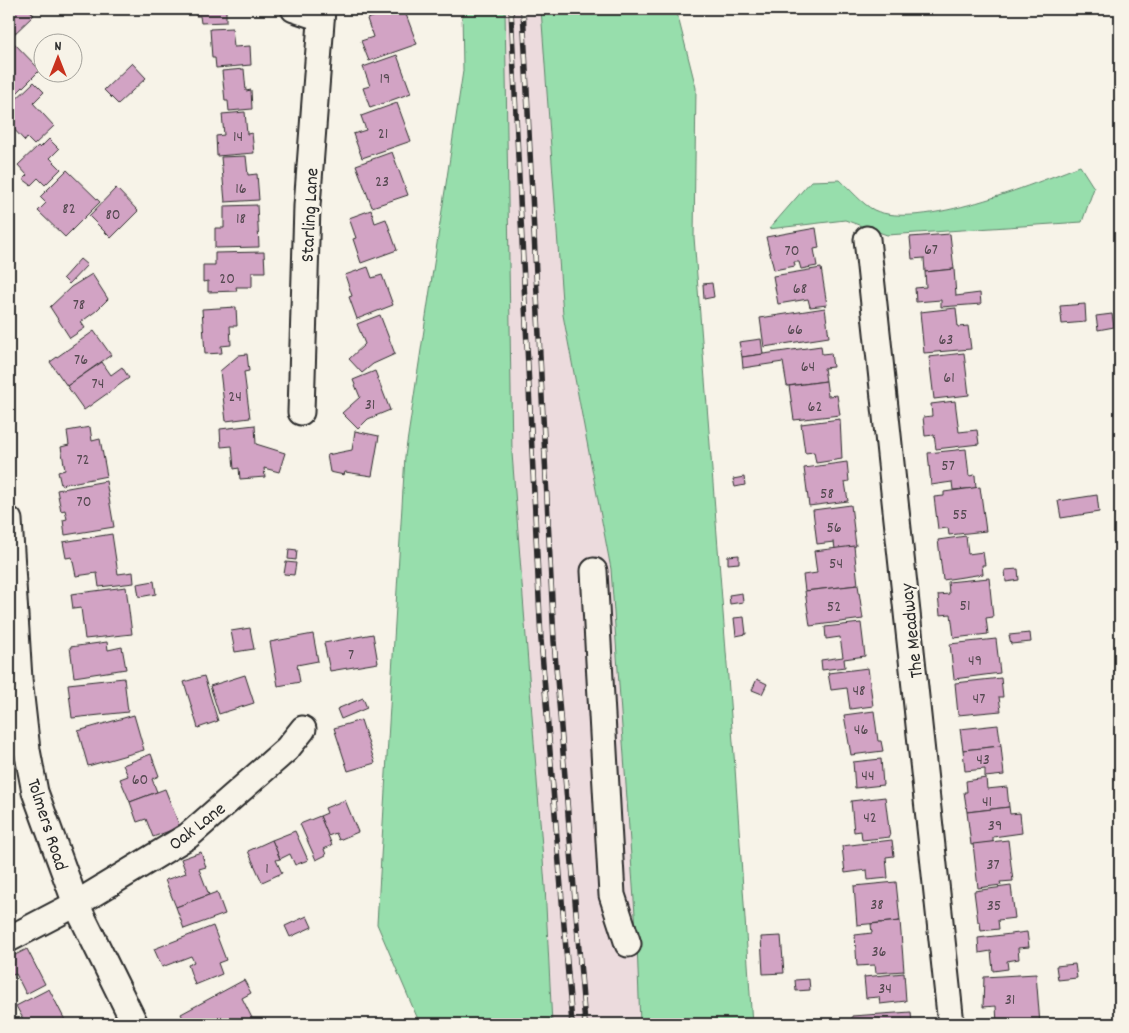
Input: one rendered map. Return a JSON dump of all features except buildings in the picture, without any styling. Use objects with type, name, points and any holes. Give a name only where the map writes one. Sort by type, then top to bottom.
[{"type":"street","name":"Starling Lane","points":[[294,9],[322,13],[307,206],[301,412]]},
{"type":"street","name":"The Meadway","points":[[867,239],[952,1024]]},
{"type":"street","name":"Tolmers Road","points":[[9,520],[18,670],[27,750],[35,792],[76,904],[135,1024]]},
{"type":"street","points":[[594,572],[612,895],[628,944]]},
{"type":"street","name":"Oak Lane","points":[[9,939],[76,904],[188,836],[287,749],[302,729]]},
{"type":"shaded area","points":[[505,9],[541,9],[563,315],[611,569],[637,943],[640,1024],[552,1024],[545,886],[512,453]]},
{"type":"green space","points":[[462,9],[505,9],[512,453],[545,886],[552,1024],[420,1024],[377,924],[405,456],[463,71]]},
{"type":"green space","points":[[541,9],[676,9],[696,88],[694,237],[735,768],[752,1024],[640,1024],[637,943],[611,569],[563,315]]},
{"type":"green space","points":[[1080,166],[1094,188],[1082,222],[887,235],[845,220],[769,229],[811,181],[840,180],[874,210],[894,215],[919,215],[977,203]]},
{"type":"railway","points":[[511,9],[541,640],[572,1024]]},
{"type":"railway","points":[[523,9],[554,641],[585,1024]]}]
